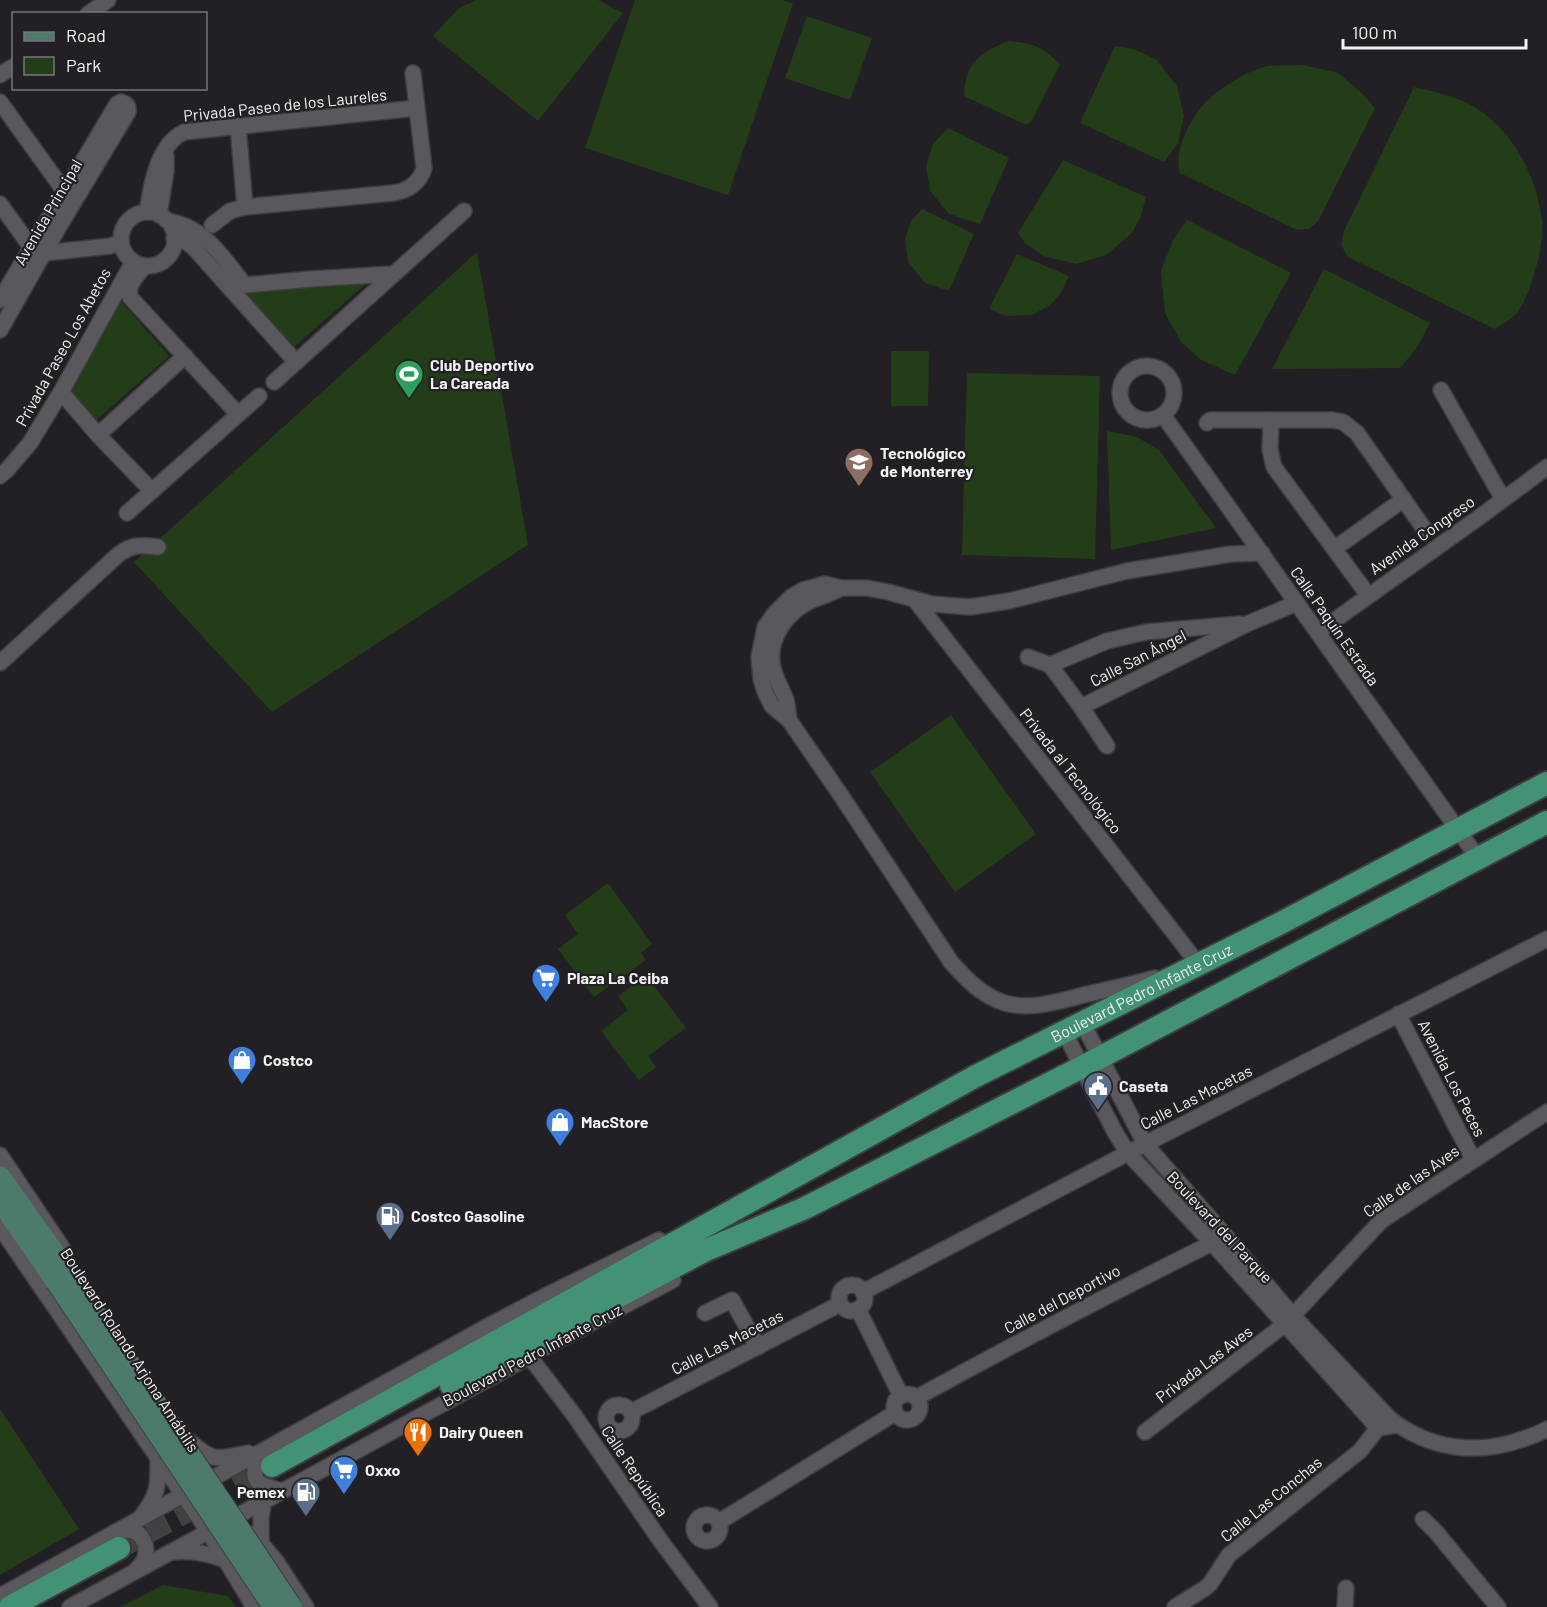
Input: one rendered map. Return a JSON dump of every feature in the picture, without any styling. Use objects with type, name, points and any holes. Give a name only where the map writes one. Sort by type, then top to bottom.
[{"type":"highway","name":"Boulevard Pedro Infante Cruz","points":[[272,1466],[740,1208],[903,1115],[1073,1026],[1193,968],[1547,783]]},
{"type":"highway","name":"Boulevard Pedro Infante Cruz","points":[[272,1466],[704,1251],[805,1208],[1092,1062],[1547,822]]},
{"type":"highway","name":"Boulevard Pedro Infante Cruz","points":[[10,1607],[125,1552]]},
{"type":"highway","name":"Boulevard Pedro Infante Cruz","points":[[36,1607],[125,1552]]},
{"type":"main road","name":"Boulevard Rolando Arjona Amábilis","points":[[0,1176],[62,1277]]},
{"type":"main road","name":"Boulevard Rolando Arjona Amábilis","points":[[0,1201],[62,1277]]},
{"type":"main road","points":[[62,1277],[273,1607]]},
{"type":"main road","points":[[62,1277],[292,1607]]},
{"type":"street","points":[[91,12],[108,0]]},
{"type":"street","points":[[212,225],[230,211],[245,207],[393,193],[415,184],[421,178],[424,168],[413,73]]},
{"type":"street","points":[[0,102],[70,196]]},
{"type":"street","name":"Privada Paseo de los Laureles","points":[[158,216],[166,171],[166,150],[171,141],[184,132],[417,108]]},
{"type":"street","name":"Avenida Principal","points":[[0,330],[38,250],[120,111]]},
{"type":"street","points":[[238,126],[245,207]]},
{"type":"street","points":[[0,204],[38,250],[110,246],[121,242]]},
{"type":"street","points":[[274,382],[464,211]]},
{"type":"street","points":[[158,216],[172,229],[174,238],[169,256],[154,266],[139,264],[123,251],[122,233],[132,218],[158,216],[198,233],[219,253],[241,289],[296,362]]},
{"type":"street","points":[[174,238],[188,243],[241,289],[311,279],[393,274]]},
{"type":"street","name":"Avenida Principal","points":[[0,300],[38,250]]},
{"type":"street","name":"Privada Paseo Los Abetos","points":[[0,476],[30,443],[139,264]]},
{"type":"street","points":[[123,292],[238,414]]},
{"type":"street","points":[[98,435],[185,356]]},
{"type":"street","points":[[1441,390],[1503,500]]},
{"type":"street","points":[[61,392],[98,435],[152,491]]},
{"type":"street","points":[[127,513],[259,396]]},
{"type":"street","name":"Calle Paquín Estrada","points":[[1163,415],[1478,858]]},
{"type":"street","points":[[1207,423],[1210,420],[1332,420],[1343,422],[1357,433],[1425,530]]},
{"type":"street","points":[[1271,420],[1270,450],[1274,467],[1368,595]]},
{"type":"street","name":"Avenida Congreso","points":[[1318,632],[1547,467]]},
{"type":"street","points":[[1334,549],[1404,500]]},
{"type":"street","points":[[0,663],[127,548],[158,547]]},
{"type":"street","points":[[1193,968],[1029,1006],[1007,1004],[972,985],[951,962],[789,720],[786,699],[777,681],[772,662],[772,646],[775,636],[787,620],[801,608],[840,588],[867,588],[932,604],[987,605],[1127,571],[1232,554],[1262,553]]},
{"type":"street","name":"Privada al Tecnológico","points":[[915,600],[1193,968]]},
{"type":"street","name":"Calle San Ángel","points":[[1249,623],[1146,632],[1107,641],[1050,665],[1082,707],[1249,623],[1297,603]]},
{"type":"street","points":[[1028,657],[1050,665]]},
{"type":"street","points":[[1082,707],[1107,746]]},
{"type":"street","name":"Calle Las Macetas","points":[[863,1292],[1145,1143],[1547,939]]},
{"type":"street","name":"Avenida Los Peces","points":[[1398,1014],[1473,1159]]},
{"type":"street","name":"Boulevard del Parque","points":[[1073,1026],[1092,1062],[1145,1143],[1218,1238],[1289,1320],[1388,1424]]},
{"type":"street","name":"Boulevard del Parque","points":[[1092,1062],[1116,1134],[1128,1153],[1218,1238]]},
{"type":"street","name":"Calle de las Aves","points":[[1289,1320],[1381,1221],[1547,1112]]},
{"type":"street","name":"Boulevard Rolando Arjona Amábilis","points":[[0,1155],[214,1478],[261,1545],[276,1561],[306,1607]]},
{"type":"street","name":"Boulevard Pedro Infante Cruz","points":[[70,1607],[125,1552],[140,1519],[214,1478],[272,1466],[529,1356],[805,1208]]},
{"type":"street","points":[[0,1227],[208,1532],[254,1607]]},
{"type":"street","name":"Calle del Deportivo","points":[[916,1398],[1218,1238]]},
{"type":"street","points":[[854,1285],[863,1292],[864,1302],[858,1309],[846,1309],[840,1304],[840,1292],[846,1286],[854,1285]]},
{"type":"street","points":[[705,1313],[732,1300],[758,1347]]},
{"type":"street","name":"Calle Las Macetas","points":[[631,1412],[840,1304]]},
{"type":"street","points":[[858,1309],[901,1395]]},
{"type":"street","name":"Privada Las Aves","points":[[1145,1432],[1289,1320]]},
{"type":"street","name":"Calle República","points":[[529,1356],[574,1415],[660,1540],[710,1607]]},
{"type":"street","points":[[909,1394],[916,1398],[920,1405],[915,1416],[904,1419],[895,1413],[895,1401],[901,1395],[909,1394]]},
{"type":"street","points":[[718,1522],[895,1413]]},
{"type":"street","points":[[1388,1424],[1438,1444],[1466,1448],[1509,1444],[1546,1432]]},
{"type":"street","name":"Calle Las Conchas","points":[[1175,1607],[1210,1584],[1229,1555],[1360,1451],[1388,1424]]},
{"type":"street","points":[[189,1441],[213,1458],[272,1466]]},
{"type":"street","points":[[140,1519],[156,1495],[159,1481],[158,1458]]},
{"type":"street","name":"Boulevard Pedro Infante Cruz","points":[[0,1596],[125,1552],[159,1558],[264,1500],[272,1466]]},
{"type":"street","points":[[261,1545],[261,1517],[264,1500]]},
{"type":"street","points":[[1423,1519],[1498,1607]]},
{"type":"street","points":[[159,1558],[174,1552],[186,1551],[226,1560]]},
{"type":"street","points":[[1345,1607],[1346,1588]]},
{"type":"green space","points":[[476,0],[598,0],[623,13],[538,121],[433,36],[459,8]]},
{"type":"green space","points":[[635,0],[782,0],[793,4],[728,195],[585,148]]},
{"type":"green space","points":[[807,16],[872,38],[850,100],[785,78]]},
{"type":"green space","points":[[1008,41],[1037,46],[1060,64],[1031,122],[1026,125],[964,96],[967,75],[975,61],[989,50]]},
{"type":"green space","points":[[1115,46],[1134,49],[1157,60],[1177,86],[1184,116],[1178,143],[1164,162],[1080,123]]},
{"type":"green space","points":[[1302,65],[1338,73],[1363,94],[1375,108],[1318,221],[1309,229],[1297,230],[1180,173],[1178,164],[1181,143],[1191,123],[1214,94],[1254,70]]},
{"type":"green space","points":[[1414,87],[1449,96],[1482,112],[1494,122],[1515,147],[1530,175],[1542,221],[1536,269],[1527,295],[1517,313],[1495,329],[1348,257],[1341,245],[1343,233]]},
{"type":"green space","points":[[948,128],[1009,158],[980,224],[949,214],[930,191],[926,166],[933,144]]},
{"type":"green space","points":[[1063,160],[1146,197],[1141,216],[1132,233],[1106,255],[1076,264],[1044,256],[1025,243],[1018,233]]},
{"type":"green space","points":[[922,209],[974,234],[949,291],[925,283],[908,262],[905,240],[911,221]]},
{"type":"green space","points":[[1187,220],[1291,273],[1235,375],[1201,360],[1181,342],[1165,313],[1161,271],[1173,240]]},
{"type":"green space","name":"Club Deportivo La Careada","points":[[477,252],[528,545],[272,712],[134,562]]},
{"type":"green space","points":[[1017,254],[1069,276],[1060,294],[1049,306],[1032,315],[1007,316],[989,309]]},
{"type":"green space","points":[[1324,269],[1430,323],[1416,349],[1400,368],[1272,369]]},
{"type":"green space","points":[[367,283],[294,347],[243,290]]},
{"type":"green space","points":[[119,299],[169,356],[93,423],[62,390]]},
{"type":"green space","points":[[891,351],[929,351],[928,406],[891,406]]},
{"type":"green space","points":[[967,373],[1100,376],[1095,559],[962,555]]},
{"type":"green space","points":[[1107,431],[1137,437],[1159,450],[1216,528],[1111,550]]},
{"type":"green space","points":[[951,715],[1036,834],[955,892],[870,772]]},
{"type":"green space","points":[[608,883],[652,944],[641,953],[646,960],[594,997],[558,949],[578,934],[565,915]]},
{"type":"green space","points":[[646,975],[686,1028],[648,1056],[656,1067],[639,1080],[601,1031],[628,1010],[618,996]]},
{"type":"green space","points":[[0,1409],[79,1529],[0,1575]]},
{"type":"green space","points":[[163,1585],[228,1596],[236,1607],[120,1607]]},
{"type":"tunnel","points":[[119,1548],[272,1466]]},
{"type":"place","name":"Club Deportivo La Careada","points":[[409,400]]},
{"type":"place","name":"Tecnológico de Monterrey","points":[[859,488]]},
{"type":"place","name":"Plaza La Ceiba","points":[[546,1004]]},
{"type":"place","name":"Costco","points":[[242,1086]]},
{"type":"place","name":"Caseta","points":[[1098,1112]]},
{"type":"place","name":"MacStore","points":[[560,1148]]},
{"type":"place","name":"Costco Gasoline","points":[[390,1242]]},
{"type":"place","name":"Dairy Queen","points":[[418,1458]]},
{"type":"place","name":"Oxxo","points":[[344,1496]]},
{"type":"place","name":"Pemex","points":[[306,1518]]}]
